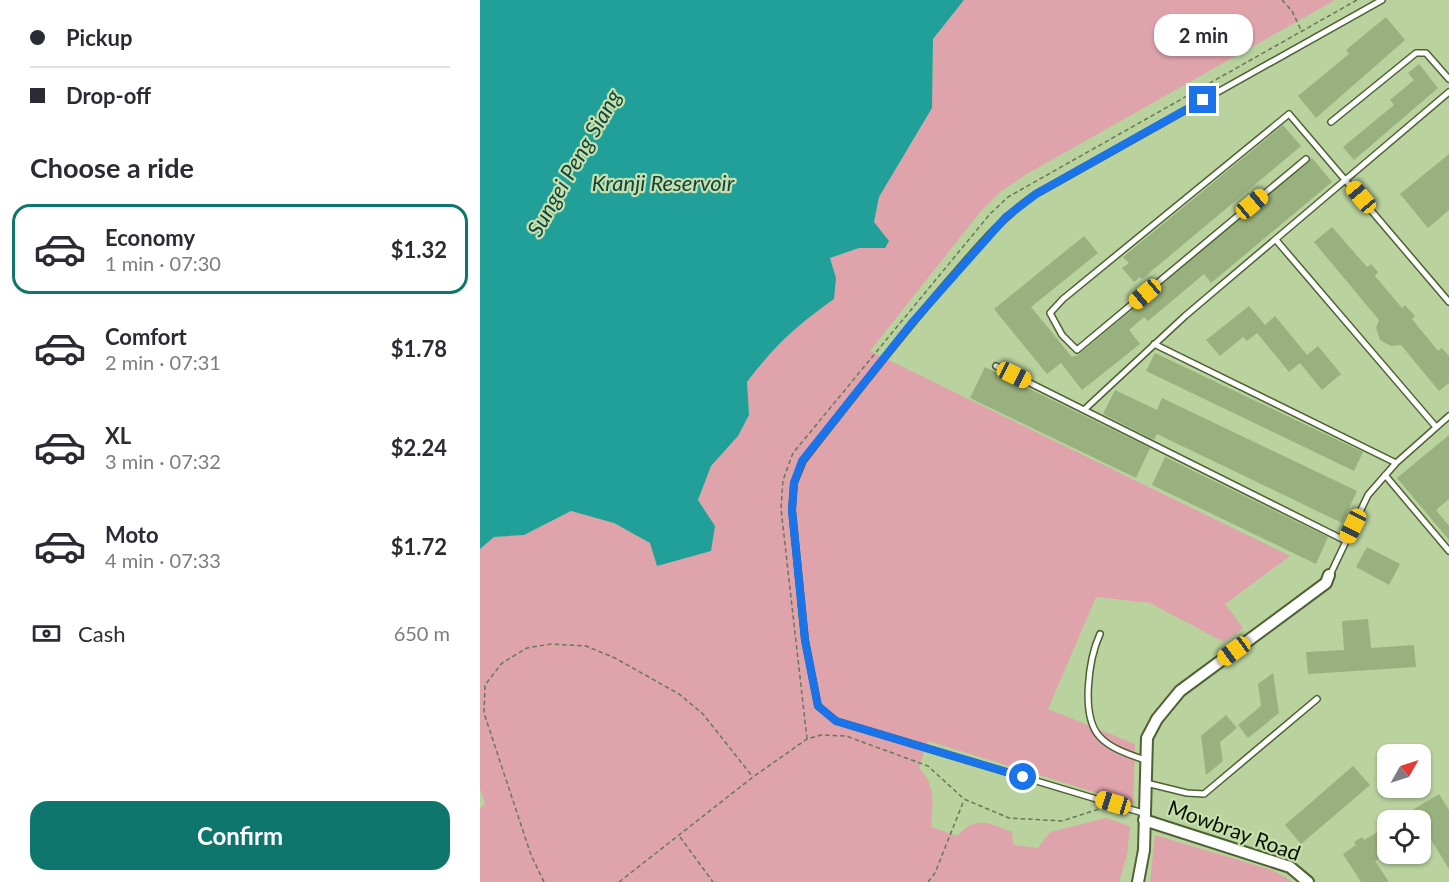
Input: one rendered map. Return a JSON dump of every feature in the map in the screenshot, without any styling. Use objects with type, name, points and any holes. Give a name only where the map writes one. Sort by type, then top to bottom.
[{"type":"street","points":[[1138,882],[1144,850],[1147,738],[1169,701],[1326,583],[1329,575]]},
{"type":"street","name":"Mowbray Road","points":[[1144,817],[1290,867],[1308,882]]},
{"type":"lane","points":[[1144,817],[1113,803],[836,721],[825,714],[818,706],[814,692],[805,640],[792,510],[794,483],[802,461],[911,324],[996,226],[1015,208],[1036,194],[1382,0]]},
{"type":"lane","points":[[1331,122],[1416,53],[1426,53],[1449,80]]},
{"type":"lane","points":[[1084,409],[1154,344],[1449,92]]},
{"type":"lane","points":[[1306,159],[1077,350],[1062,336],[1050,313],[1063,299],[1289,114],[1347,179],[1449,302]]},
{"type":"lane","points":[[1276,240],[1436,427]]},
{"type":"lane","points":[[1154,344],[1396,463]]},
{"type":"lane","points":[[996,366],[1346,541]]},
{"type":"lane","points":[[1329,575],[1368,495],[1396,463],[1449,416]]},
{"type":"lane","points":[[1385,475],[1449,551]]},
{"type":"lane","points":[[1100,634],[1094,647],[1089,692],[1094,727],[1099,737],[1108,744],[1145,760]]},
{"type":"lane","points":[[1146,783],[1187,793],[1204,794],[1317,699]]},
{"type":"path","points":[[1282,0],[1292,11],[1302,30]]},
{"type":"path","points":[[807,739],[781,509],[783,480],[793,453],[990,214],[1008,197],[1357,0]]},
{"type":"path","points":[[544,882],[531,855],[484,713],[485,685],[501,663],[527,648],[551,644],[586,646],[615,658],[679,694],[703,714],[753,777]]},
{"type":"path","points":[[619,882],[753,777],[807,739],[820,735],[846,736],[928,766],[964,799],[1009,818],[1037,822],[1062,821],[1085,816],[1113,803]]},
{"type":"path","points":[[928,882],[935,873],[964,799]]},
{"type":"path","points":[[680,836],[713,882]]},
{"type":"shaded area","points":[[964,0],[1335,0],[1025,175],[1000,192],[981,211],[870,351],[1290,556],[1225,604],[1243,628],[1224,642],[1150,603],[1096,597],[1048,709],[1135,744],[1133,804],[928,741],[919,768],[931,788],[933,803],[931,827],[957,836],[971,825],[989,824],[1012,832],[1013,845],[1038,848],[1050,832],[1106,818],[1130,826],[1127,855],[1119,882],[480,882],[480,809],[485,803],[480,789],[480,549],[494,537],[524,535],[571,511],[614,523],[650,543],[715,526],[698,500],[711,466],[738,436],[749,415],[747,382],[836,278],[830,258],[859,248],[885,248],[874,222],[879,197],[932,108],[933,39]]},
{"type":"shaded area","points":[[1155,835],[1272,870],[1293,882],[1150,882]]},
{"type":"water","name":"Kranji Reservoir","points":[[480,0],[964,0],[933,39],[932,108],[879,197],[874,222],[889,241],[885,248],[859,248],[830,258],[836,278],[834,299],[787,336],[747,382],[749,415],[738,436],[711,466],[698,500],[715,526],[711,551],[657,566],[650,543],[614,523],[571,511],[524,535],[494,537],[480,549]]},
{"type":"building","points":[[1386,17],[1405,40],[1316,118],[1298,96],[1349,54],[1346,50]]},
{"type":"building","points":[[1419,64],[1438,88],[1354,160],[1343,147],[1394,105],[1390,100],[1414,80],[1408,73]]},
{"type":"building","points":[[1283,125],[1301,146],[1142,279],[1140,277],[1134,282],[1122,268],[1129,263],[1123,257]]},
{"type":"building","points":[[1449,154],[1449,210],[1428,228],[1400,194]]},
{"type":"building","points":[[1312,158],[1332,182],[1211,283],[1204,274],[1148,321],[1144,317],[1129,330],[1140,344],[1082,390],[1061,363],[1047,374],[994,309],[1084,236],[1098,253],[1031,307],[1072,357],[1078,355]]},
{"type":"building","points":[[1332,227],[1367,267],[1371,264],[1378,272],[1375,276],[1402,308],[1405,305],[1415,316],[1412,319],[1438,351],[1442,348],[1449,356],[1449,383],[1439,391],[1401,345],[1391,346],[1380,340],[1376,328],[1379,320],[1314,242]]},
{"type":"building","points":[[1249,306],[1265,325],[1275,316],[1307,355],[1318,346],[1341,374],[1322,390],[1300,363],[1289,372],[1257,333],[1247,341],[1243,337],[1220,356],[1206,340]]},
{"type":"building","points":[[1155,353],[1363,452],[1354,471],[1146,371]]},
{"type":"building","points":[[985,367],[1150,448],[1136,478],[970,398]]},
{"type":"building","points":[[1115,390],[1157,410],[1162,398],[1357,491],[1342,523],[1157,434],[1154,440],[1103,414]]},
{"type":"building","points":[[1449,435],[1449,499],[1436,510],[1449,526],[1449,540],[1397,478]]},
{"type":"building","points":[[1165,457],[1328,537],[1316,564],[1152,485]]},
{"type":"building","points":[[1367,547],[1400,564],[1389,585],[1356,567]]},
{"type":"building","points":[[1368,619],[1371,648],[1414,645],[1416,667],[1308,674],[1306,652],[1344,650],[1342,621]]},
{"type":"building","points":[[1273,673],[1279,713],[1248,738],[1238,725],[1261,706],[1258,684]]},
{"type":"building","points":[[1226,715],[1237,728],[1220,742],[1223,761],[1206,775],[1201,736]]},
{"type":"building","points":[[1353,766],[1370,785],[1301,844],[1285,825]]},
{"type":"building","points":[[1439,794],[1449,810],[1449,869],[1431,840],[1431,810],[1413,810]]},
{"type":"building","points":[[1377,832],[1377,860],[1375,861],[1389,882],[1361,882],[1343,854],[1356,845],[1354,842],[1362,837],[1364,840]]},
{"type":"route","points":[[1023,777],[836,721],[818,706],[805,640],[792,510],[794,483],[802,461],[911,324],[996,226],[1015,208],[1203,100]]},
{"type":"water label","name":"Sungei Peng Siang","points":[[574,163]]}]
